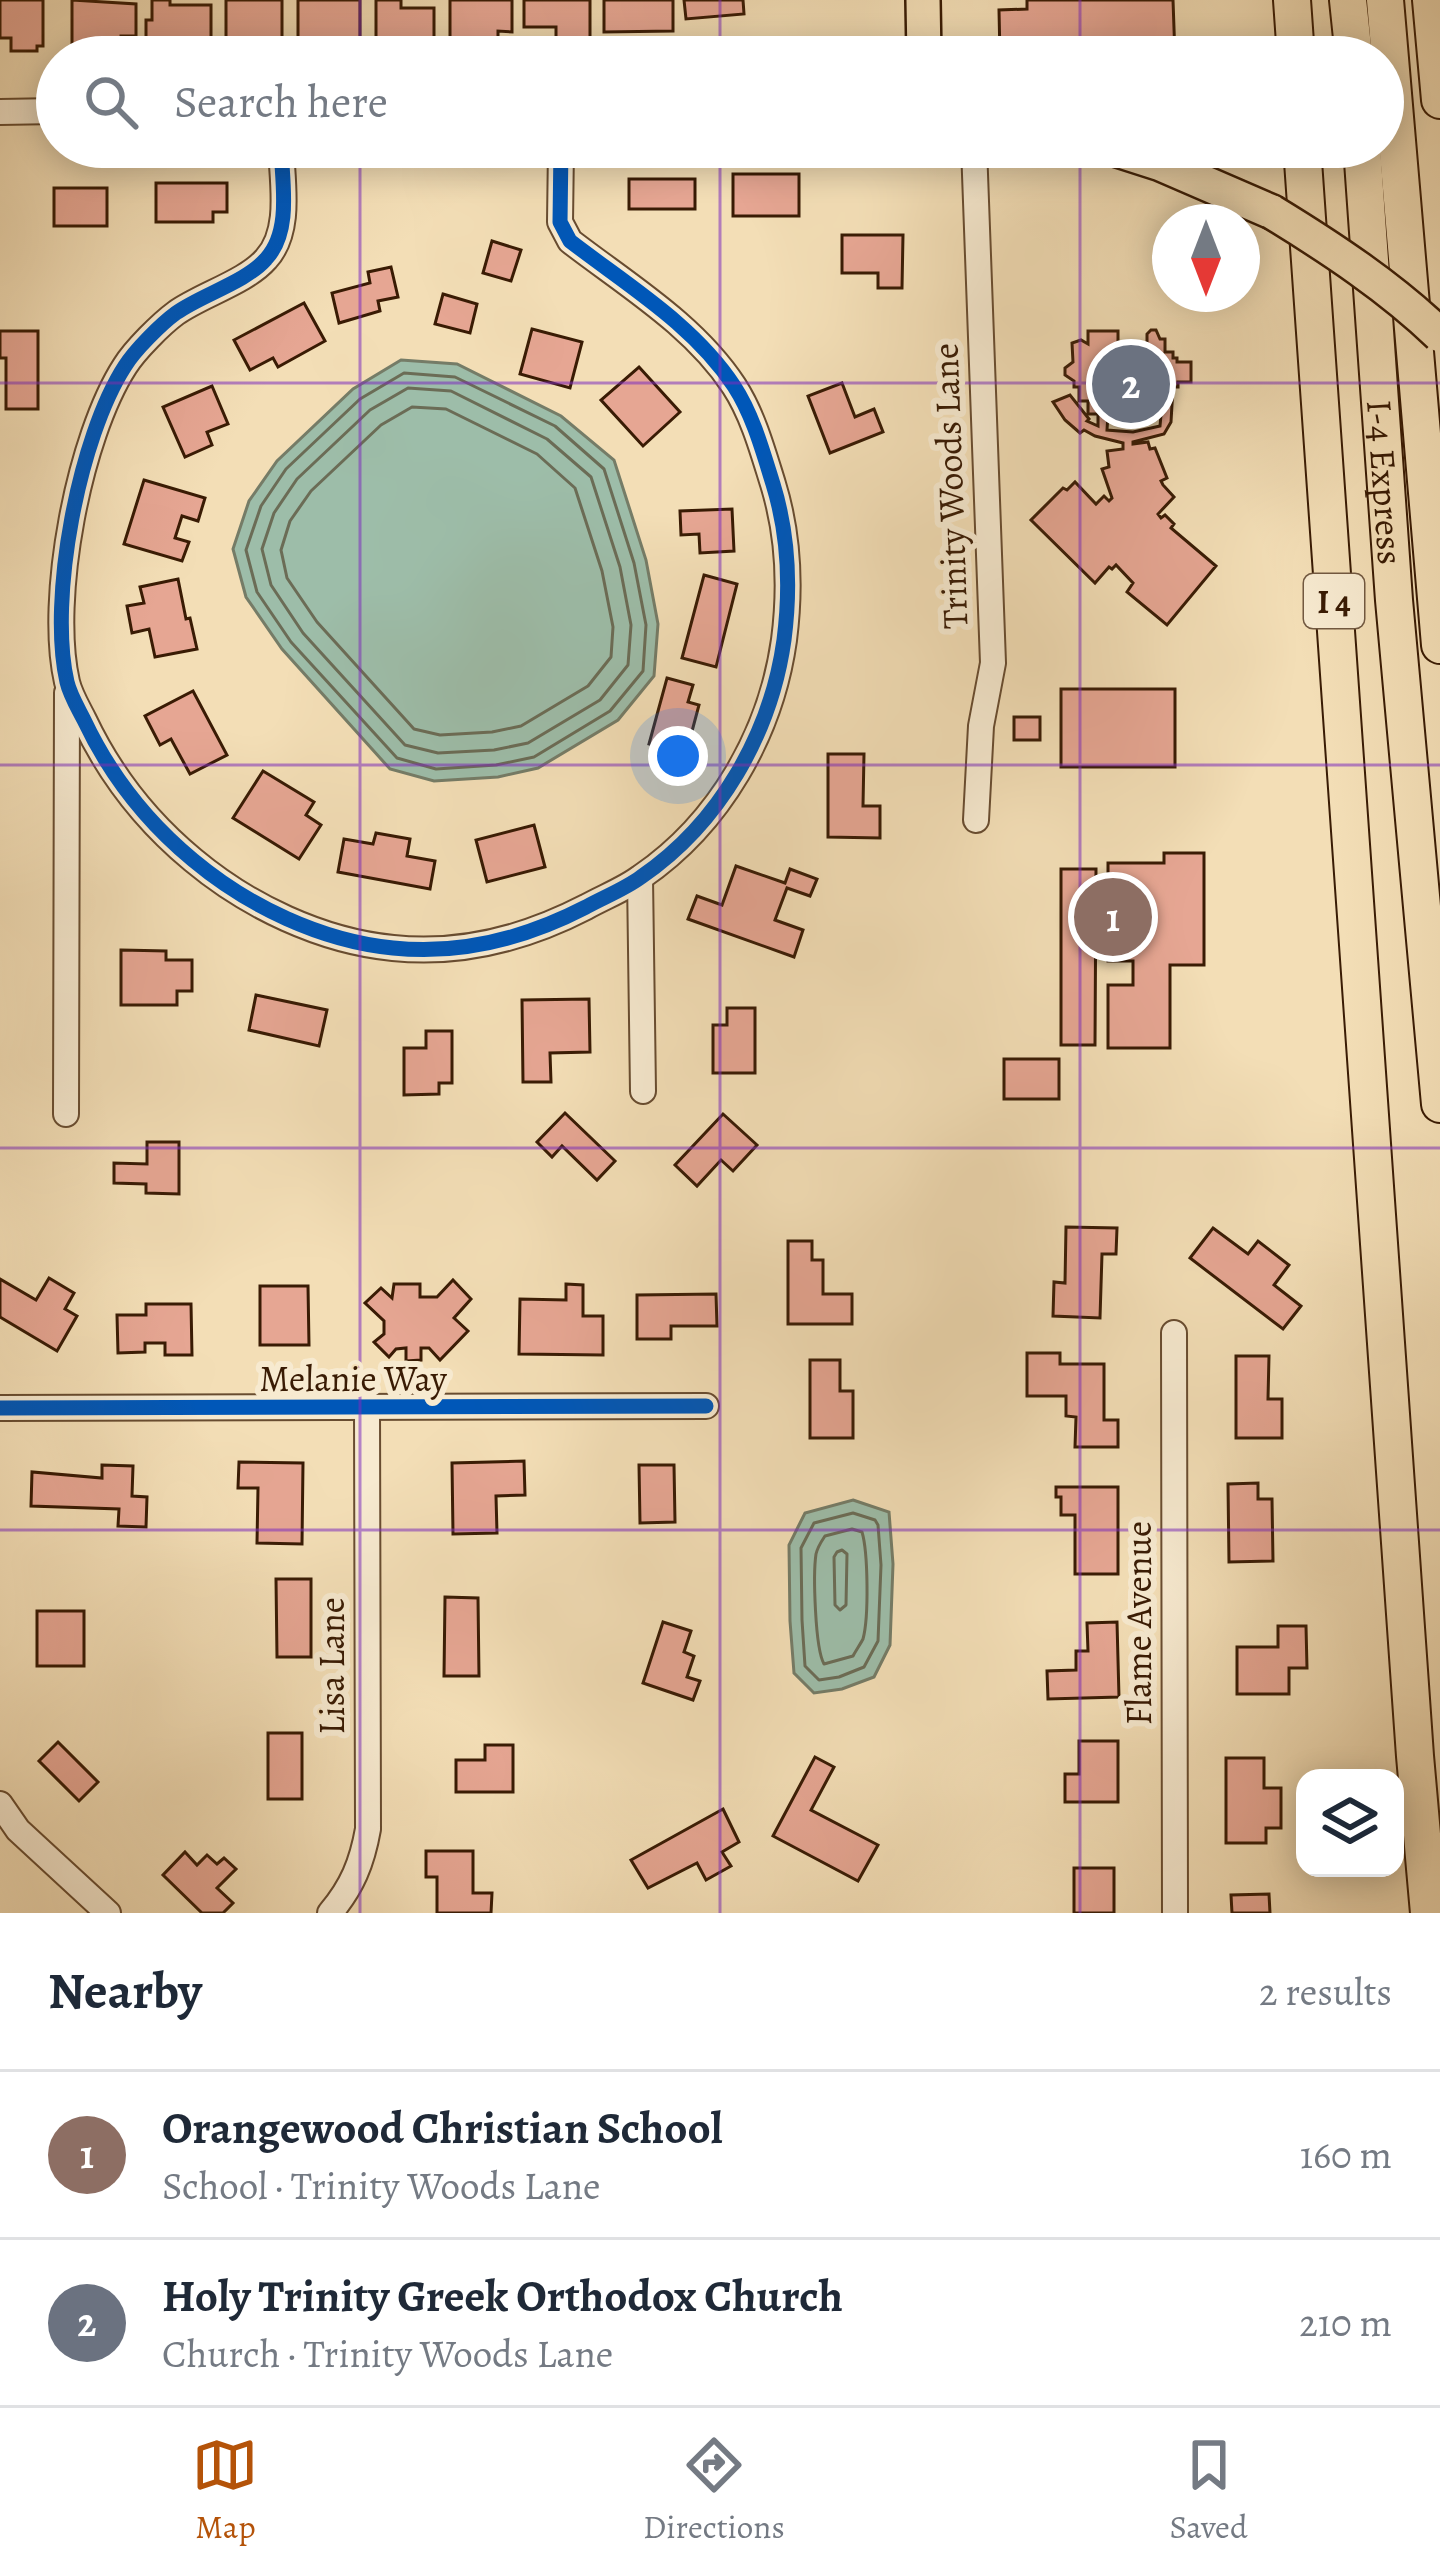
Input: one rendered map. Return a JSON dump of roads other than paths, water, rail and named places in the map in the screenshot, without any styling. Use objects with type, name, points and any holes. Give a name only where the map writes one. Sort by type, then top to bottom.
[{"type":"highway","points":[[1292,0],[1295,36]]},
{"type":"highway","points":[[1348,0],[1352,36]]},
{"type":"highway","name":"I-4 Express","points":[[1385,0],[1388,36]]},
{"type":"highway","points":[[1431,0],[1440,100]]},
{"type":"highway","name":"I 4","points":[[1303,168],[1414,1756],[1429,1913]]},
{"type":"highway","name":"I-4 Express","points":[[1363,168],[1389,542],[1440,1104]]},
{"type":"highway","name":"I-4 Express","points":[[1399,168],[1440,645]]},
{"type":"main road","points":[[923,0],[924,36]]},
{"type":"main road","points":[[1170,168],[1273,212],[1346,260],[1440,335]]},
{"type":"street","points":[[0,112],[36,111]]},
{"type":"street","points":[[66,1114],[68,685],[62,636],[73,511],[93,430],[126,363],[175,314],[266,259],[282,230],[281,168]]},
{"type":"street","points":[[68,685],[118,779],[162,835],[222,884],[274,913],[336,937],[392,948],[452,949],[498,941],[551,925],[640,878],[692,832],[745,763],[763,726],[780,669],[789,561],[782,513],[737,390],[701,342],[569,241],[560,222],[561,168]]},
{"type":"street","name":"Trinity Woods Lane","points":[[975,168],[993,663],[981,726],[976,820]]},
{"type":"street","points":[[640,878],[644,1090]]},
{"type":"street","name":"Flame Avenue","points":[[1174,1334],[1175,1913]]},
{"type":"street","name":"Melanie Way","points":[[0,1408],[706,1406]]},
{"type":"street","name":"Lisa Lane","points":[[330,1913],[350,1888],[368,1829],[367,1408]]},
{"type":"street","points":[[0,1804],[18,1829],[108,1913]]},
{"type":"water","points":[[401,360],[457,364],[561,416],[614,460],[646,560],[658,624],[654,676],[618,720],[538,768],[498,777],[434,781],[390,769],[282,649],[246,597],[233,549],[249,501],[277,461],[353,389]]},
{"type":"water","points":[[853,1500],[889,1512],[893,1564],[890,1645],[874,1677],[814,1693],[794,1673],[789,1545],[805,1513]]},
{"type":"place","name":"Holy Trinity Greek Orthodox Church","points":[[1131,384]]},
{"type":"place","name":"Orangewood Christian School","points":[[1113,917]]}]
